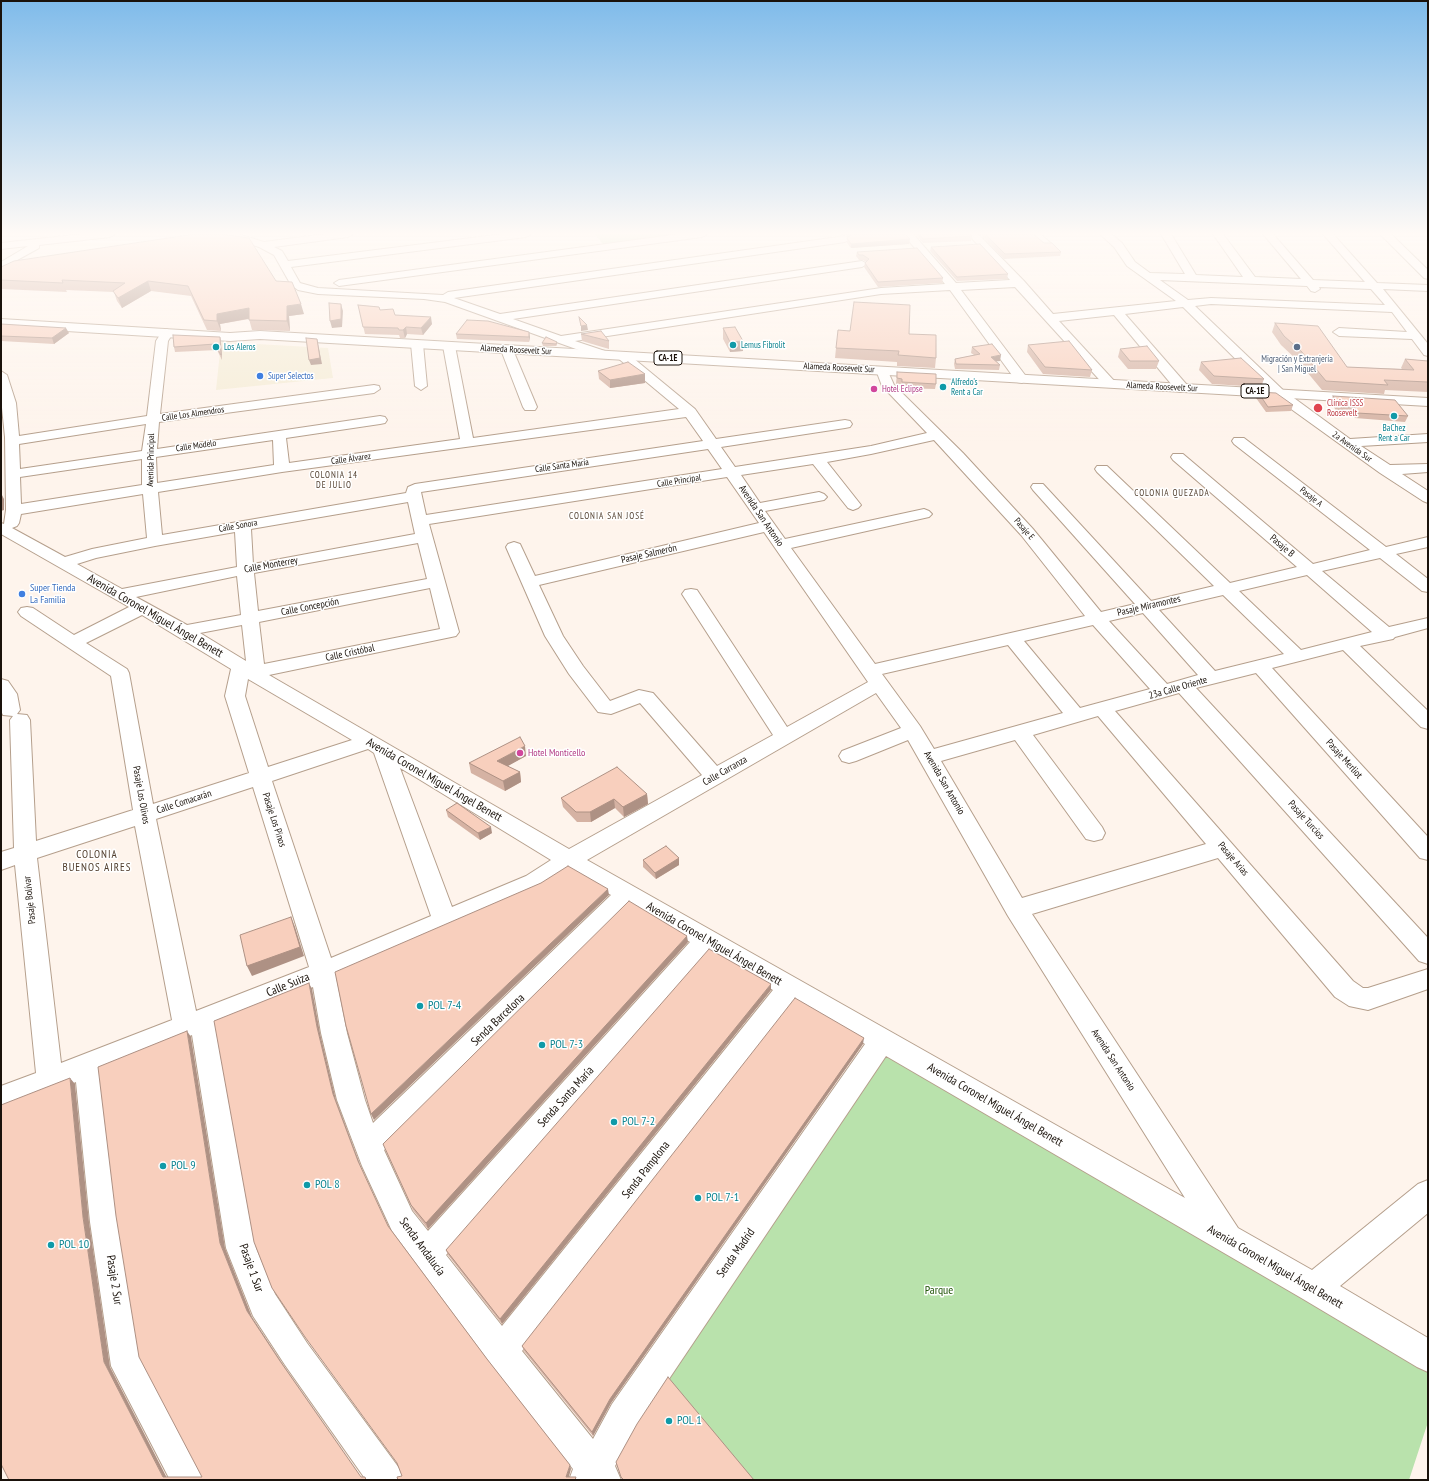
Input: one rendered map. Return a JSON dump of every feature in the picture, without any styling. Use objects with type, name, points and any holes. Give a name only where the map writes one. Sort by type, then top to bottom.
[{"type":"highway","name":"CA-1E","points":[[1,318],[238,332],[250,334]]},
{"type":"highway","name":"CA-1E","points":[[1,323],[230,336],[250,334]]},
{"type":"highway","name":"Alameda Roosevelt Sur","points":[[250,334],[1428,402]]},
{"type":"street","points":[[462,303],[496,318],[561,339],[601,354]]},
{"type":"street","points":[[496,318],[596,303]]},
{"type":"street","points":[[658,303],[675,322]]},
{"type":"street","points":[[561,339],[801,303]]},
{"type":"street","points":[[965,303],[1022,379]]},
{"type":"street","points":[[1038,303],[1111,384]]},
{"type":"street","points":[[1052,318],[1193,303]]},
{"type":"street","points":[[1260,303],[1395,309]]},
{"type":"street","points":[[1390,303],[1427,349]]},
{"type":"street","name":"2a Avenida Sur","points":[[1185,304],[1278,393],[1385,470],[1428,498]]},
{"type":"street","points":[[1117,311],[1182,388]]},
{"type":"street","points":[[1339,332],[1416,336]]},
{"type":"street","name":"Avenida Principal","points":[[156,542],[150,488],[149,453],[162,341],[167,333]]},
{"type":"street","points":[[417,344],[421,386]]},
{"type":"street","points":[[449,346],[467,442]]},
{"type":"street","points":[[507,350],[530,407]]},
{"type":"street","name":"Avenida San Antonio","points":[[623,356],[690,412],[755,508],[914,731],[1016,909],[1229,1240]]},
{"type":"street","name":"Pasaje E","points":[[882,370],[888,386],[937,435],[1027,532],[1097,619],[1174,689]]},
{"type":"street","points":[[1,375],[9,403],[9,439],[13,474],[8,524]]},
{"type":"street","name":"Calle Los Almendros","points":[[9,439],[374,389]]},
{"type":"street","name":"Calle Álvarez","points":[[8,524],[150,488],[282,468],[690,412]]},
{"type":"street","name":"Calle Modelo","points":[[13,474],[380,420]]},
{"type":"street","name":"Calle Santa María","points":[[413,493],[426,486],[845,424]]},
{"type":"street","points":[[279,434],[282,468]]},
{"type":"street","name":"Calle Principal","points":[[420,521],[817,459],[871,450],[937,435]]},
{"type":"street","points":[[1347,443],[1428,438]]},
{"type":"street","name":"Pasaje A","points":[[1239,441],[1428,588]]},
{"type":"street","name":"Pasaje B","points":[[1178,457],[1387,634]]},
{"type":"street","points":[[817,459],[853,505]]},
{"type":"street","points":[[1385,470],[1428,468]]},
{"type":"street","points":[[1102,469],[1228,588],[1297,656]]},
{"type":"street","points":[[1038,487],[1211,678]]},
{"type":"street","points":[[413,493],[436,582]]},
{"type":"street","name":"Calle Sonora","points":[[63,563],[92,554],[413,493]]},
{"type":"street","points":[[755,508],[819,497]]},
{"type":"street","points":[[781,545],[924,514]]},
{"type":"street","name":"Avenida Coronel Miguel Ángel Benett","points":[[8,524],[63,563],[184,632],[627,894],[1314,1288],[1428,1356]]},
{"type":"street","name":"Pasaje Los Pinos","points":[[243,525],[245,570],[250,618],[249,671],[235,696],[322,972]]},
{"type":"street","name":"Pasaje Salmerón","points":[[530,582],[768,526]]},
{"type":"street","name":"Calle Monterrey","points":[[118,595],[424,537]]},
{"type":"street","name":"Pasaje Miramontes","points":[[876,677],[1013,639],[1428,542]]},
{"type":"street","points":[[514,547],[563,652],[605,707],[611,708],[639,696],[646,697],[715,777]]},
{"type":"street","name":"Calle Concepción","points":[[184,632],[436,582]]},
{"type":"street","name":"Calle Cristóbal","points":[[249,671],[448,632],[451,630],[436,582]]},
{"type":"street","points":[[691,594],[784,737]]},
{"type":"street","points":[[73,642],[142,608]]},
{"type":"street","name":"Pasaje Los Olivos","points":[[27,612],[120,673],[144,815],[194,1023]]},
{"type":"street","name":"23a Calle Oriente","points":[[930,757],[1103,710],[1211,678],[1427,624]]},
{"type":"street","points":[[1013,639],[1077,717]]},
{"type":"street","points":[[1347,644],[1428,722]]},
{"type":"street","name":"Pasaje Merliot","points":[[1260,666],[1428,852]]},
{"type":"street","name":"Calle Carranza","points":[[570,859],[784,737],[876,677]]},
{"type":"street","name":"Pasaje Bolívar","points":[[1,685],[7,694],[15,715],[25,853],[50,1080]]},
{"type":"street","name":"Pasaje Turcios","points":[[1174,689],[1428,954]]},
{"type":"street","name":"Pasaje Arias","points":[[1103,710],[1344,989],[1358,998],[1368,999],[1428,979]]},
{"type":"street","points":[[849,756],[914,731]]},
{"type":"street","points":[[1020,732],[1094,833]]},
{"type":"street","points":[[375,746],[445,921]]},
{"type":"street","name":"Calle Comacarán","points":[[1,861],[261,777],[375,746]]},
{"type":"street","points":[[1016,909],[1223,848]]},
{"type":"street","name":"Calle Suiza","points":[[1,1099],[322,972],[445,921],[534,882],[570,859]]},
{"type":"street","name":"Senda Barcelona","points":[[369,1146],[627,894]]},
{"type":"street","name":"Senda Santa María","points":[[427,1254],[706,940]]},
{"type":"street","name":"Senda Andalucía","points":[[322,972],[334,1034],[352,1100],[369,1146],[402,1222],[595,1476]]},
{"type":"street","name":"Senda Pamplona","points":[[501,1352],[790,988]]},
{"type":"street","name":"Pasaje 1 Sur","points":[[194,1023],[241,1248],[264,1305],[296,1354],[386,1480]]},
{"type":"street","name":"Senda Madrid","points":[[595,1476],[624,1416],[882,1040]]},
{"type":"street","name":"Pasaje 2 Sur","points":[[87,1065],[105,1222],[127,1366],[189,1480]]},
{"type":"street","points":[[1314,1288],[1428,1194]]},
{"type":"shaded area","points":[[221,342],[328,348],[333,378],[216,390]]},
{"type":"green space","name":"Parque","points":[[882,1040],[1428,1357],[1428,1422],[1409,1480],[750,1480],[657,1368]]},
{"type":"building","points":[[196,303],[301,304],[287,306],[287,321],[249,320],[249,308],[217,314],[217,321],[204,320]]},
{"type":"building","points":[[329,303],[341,304],[341,319],[330,321]]},
{"type":"building","points":[[854,303],[910,305],[909,334],[936,335],[936,358],[898,355],[899,351],[836,348],[838,330],[850,331]]},
{"type":"building","points":[[358,305],[379,307],[380,310],[393,309],[395,315],[431,317],[421,328],[406,327],[403,330],[399,330],[398,328],[363,327]]},
{"type":"building","points":[[579,317],[587,325],[581,326]]},
{"type":"building","points":[[467,320],[488,321],[529,332],[529,337],[456,334]]},
{"type":"building","points":[[1275,323],[1318,326],[1347,367],[1414,370],[1405,359],[1428,361],[1428,382],[1384,380],[1388,385],[1326,381],[1301,351],[1284,336]]},
{"type":"building","points":[[1,324],[66,328],[52,338],[1,336]]},
{"type":"building","points":[[735,327],[743,341],[730,342],[723,328]]},
{"type":"building","points":[[601,331],[609,341],[581,334]]},
{"type":"building","points":[[173,335],[220,337],[221,355],[215,344],[174,347]]},
{"type":"building","points":[[546,337],[557,342],[556,344],[542,343]]},
{"type":"building","points":[[306,338],[317,339],[320,358],[309,360]]},
{"type":"building","points":[[1069,341],[1092,370],[1045,367],[1028,345]]},
{"type":"building","points":[[992,344],[1001,355],[991,357],[1000,365],[956,364],[955,359],[980,354],[972,347]]},
{"type":"building","points":[[1147,346],[1159,361],[1130,361],[1120,349]]},
{"type":"building","points":[[1241,358],[1264,379],[1214,376],[1201,362]]},
{"type":"building","points":[[628,362],[645,374],[610,380],[598,371]]},
{"type":"building","points":[[897,372],[936,374],[936,384],[902,382],[902,379],[897,378]]},
{"type":"building","points":[[1258,392],[1276,393],[1293,405],[1268,407]]},
{"type":"building","points":[[1333,396],[1395,400],[1408,416],[1357,413],[1354,407],[1341,407]]},
{"type":"building","points":[[520,737],[525,746],[497,761],[520,772],[503,781],[469,763]]},
{"type":"building","points":[[617,767],[647,794],[623,807],[614,799],[590,812],[576,812],[561,798]]},
{"type":"building","points":[[457,803],[491,827],[478,833],[446,810]]},
{"type":"building","points":[[666,846],[679,858],[655,873],[643,860]]},
{"type":"building","name":"POL 7-4","points":[[568,866],[608,889],[371,1114],[346,1026],[335,972],[541,883]]},
{"type":"building","name":"POL 7-3","points":[[629,901],[687,936],[426,1223],[411,1205],[383,1144]]},
{"type":"building","points":[[291,917],[300,947],[247,966],[240,935]]},
{"type":"building","name":"POL 7-2","points":[[709,949],[771,984],[500,1319],[446,1250]]},
{"type":"building","name":"POL 8","points":[[309,983],[317,1027],[333,1094],[358,1161],[388,1226],[487,1359],[570,1465],[566,1477],[576,1477],[575,1480],[398,1480],[397,1477],[402,1476],[397,1463],[305,1337],[272,1288],[254,1242],[214,1021]]},
{"type":"building","name":"POL 7-1","points":[[795,998],[864,1038],[610,1399],[592,1432],[522,1346]]},
{"type":"building","points":[[187,1031],[220,1243],[247,1311],[361,1477],[365,1477],[366,1480],[9,1480],[1,1464],[1,1105],[70,1078],[83,1217],[104,1362],[163,1477],[202,1477],[139,1357],[116,1216],[98,1067]]},
{"type":"building","name":"POL 1","points":[[668,1377],[754,1480],[624,1480],[621,1477],[616,1462],[637,1424]]},
{"type":"place","name":"Lemus Fibrolit","points":[[733,345]]},
{"type":"place","name":"Los Aleros","points":[[216,347]]},
{"type":"place","name":"Migración y Extranjería | San Miguel","points":[[1297,347]]},
{"type":"place","name":"Super Selectos","points":[[260,376]]},
{"type":"place","name":"Alfredo's Rent a Car","points":[[943,387]]},
{"type":"place","name":"Hotel Eclipse","points":[[874,389]]},
{"type":"place","name":"Clínica ISSS Roosevelt","points":[[1318,408]]},
{"type":"place","name":"BaChez Rent a Car","points":[[1394,416]]},
{"type":"place","name":"Super Tienda La Familia","points":[[22,594]]},
{"type":"place","name":"Hotel Monticello","points":[[520,753]]},
{"type":"place","name":"POL 7-4","points":[[420,1006]]},
{"type":"place","name":"POL 7-3","points":[[542,1045]]},
{"type":"place","name":"POL 7-2","points":[[614,1122]]},
{"type":"place","name":"POL 9","points":[[163,1166]]},
{"type":"place","name":"POL 8","points":[[307,1185]]},
{"type":"place","name":"POL 7-1","points":[[698,1198]]},
{"type":"place","name":"POL 10","points":[[51,1245]]},
{"type":"place","name":"POL 1","points":[[669,1421]]},
{"type":"district","name":"COLONIA 14 DE JULIO","points":[[334,480]]},
{"type":"district","name":"COLONIA QUEZADA","points":[[1172,493]]},
{"type":"district","name":"COLONIA SAN JOSÉ","points":[[607,516]]},
{"type":"district","name":"COLONIA BUENOS AIRES","points":[[97,861]]}]
